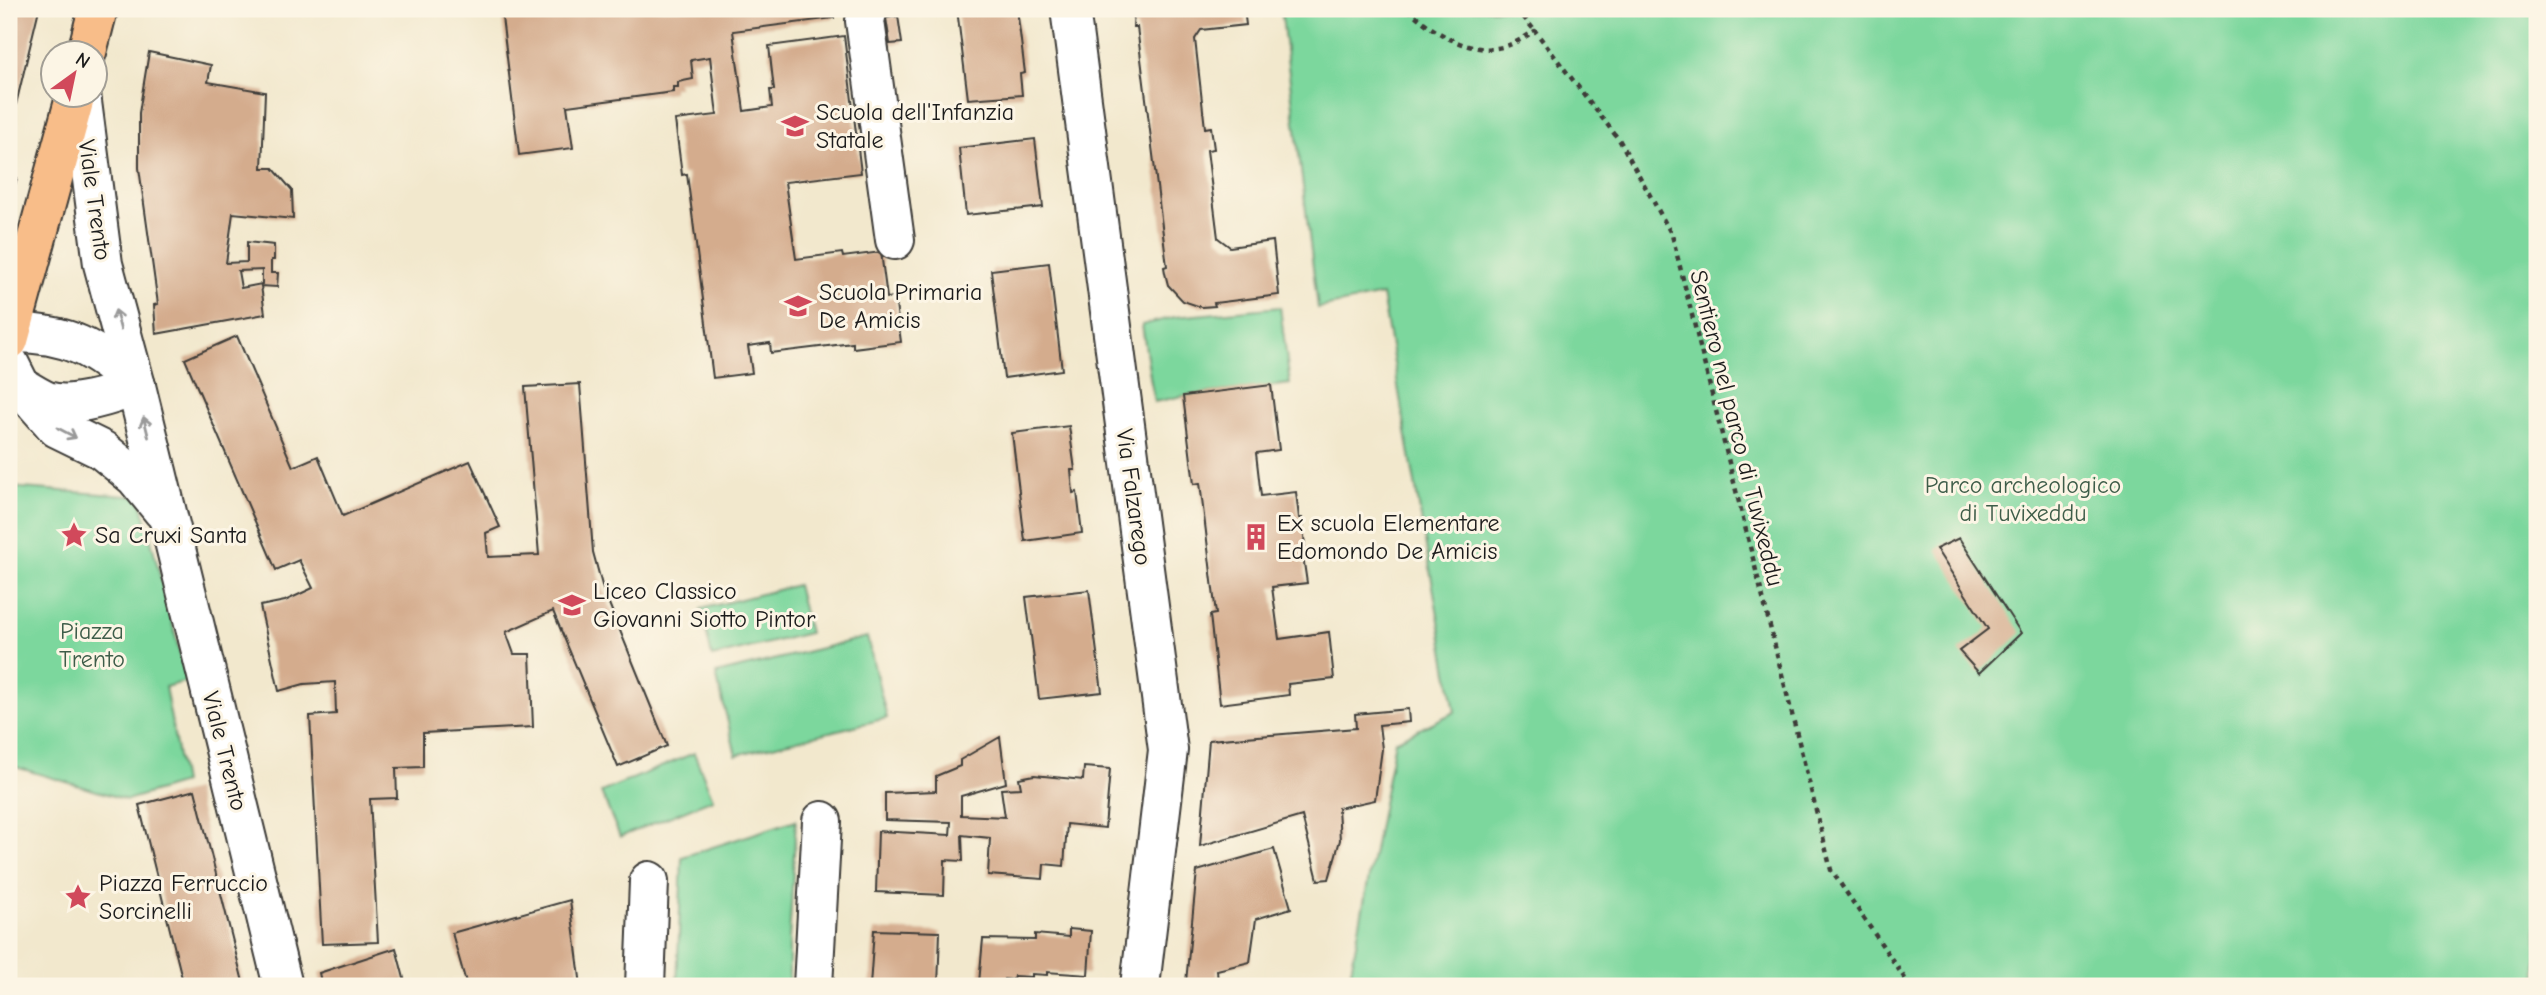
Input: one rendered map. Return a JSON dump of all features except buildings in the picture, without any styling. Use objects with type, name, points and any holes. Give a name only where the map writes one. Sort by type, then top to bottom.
[{"type":"main road","points":[[91,38],[98,9]]},
{"type":"main road","points":[[12,356],[75,108]]},
{"type":"street","points":[[868,9],[865,21],[895,240]]},
{"type":"street","name":"Via Falzarego","points":[[1070,9],[1168,750],[1140,986]]},
{"type":"street","name":"Viale Trento","points":[[81,108],[103,264],[136,386],[283,986]]},
{"type":"street","points":[[41,333],[66,339],[114,365],[136,386],[112,395],[77,402],[49,402],[12,356],[41,333]]},
{"type":"street","name":"Viale Trento","points":[[12,356],[57,428],[102,450],[135,477],[168,516]]},
{"type":"street","points":[[813,986],[822,821]]},
{"type":"street","points":[[645,986],[649,881]]},
{"type":"path","points":[[1408,9],[1423,23],[1465,45],[1490,49],[1508,45],[1535,31]]},
{"type":"path","name":"Sentiero nel parco di Tuvixeddu","points":[[1517,9],[1620,141],[1672,235],[1831,870],[1909,986]]},
{"type":"green space","name":"Parco archeologico di Tuvixeddu","points":[[1281,9],[2537,9],[2537,986],[1348,986],[1395,741],[1455,712],[1382,295],[1318,308]]},
{"type":"green space","points":[[1280,307],[1290,384],[1183,396],[1154,402],[1142,325],[1175,317]]},
{"type":"green space","name":"Piazza Trento","points":[[9,487],[140,497],[187,681],[165,687],[183,783],[127,800],[9,765]]},
{"type":"green space","points":[[797,585],[809,633],[712,657],[701,609]]},
{"type":"green space","points":[[867,637],[887,718],[736,755],[716,674]]},
{"type":"green space","points":[[694,753],[713,799],[620,837],[601,792]]},
{"type":"green space","points":[[796,820],[789,986],[677,986],[682,857]]},
{"type":"place","name":"Scuola dell'Infanzia Statale","points":[[795,126]]},
{"type":"place","name":"Scuola Primaria De Amicis","points":[[798,306]]},
{"type":"place","name":"Sa Cruxi Santa","points":[[74,535]]},
{"type":"place","name":"Ex scuola Elementare Edomondo De Amicis","points":[[1256,537]]},
{"type":"place","name":"Liceo Classico Giovanni Siotto Pintor","points":[[572,605]]},
{"type":"place","name":"Piazza Ferruccio Sorcinelli","points":[[78,897]]}]
